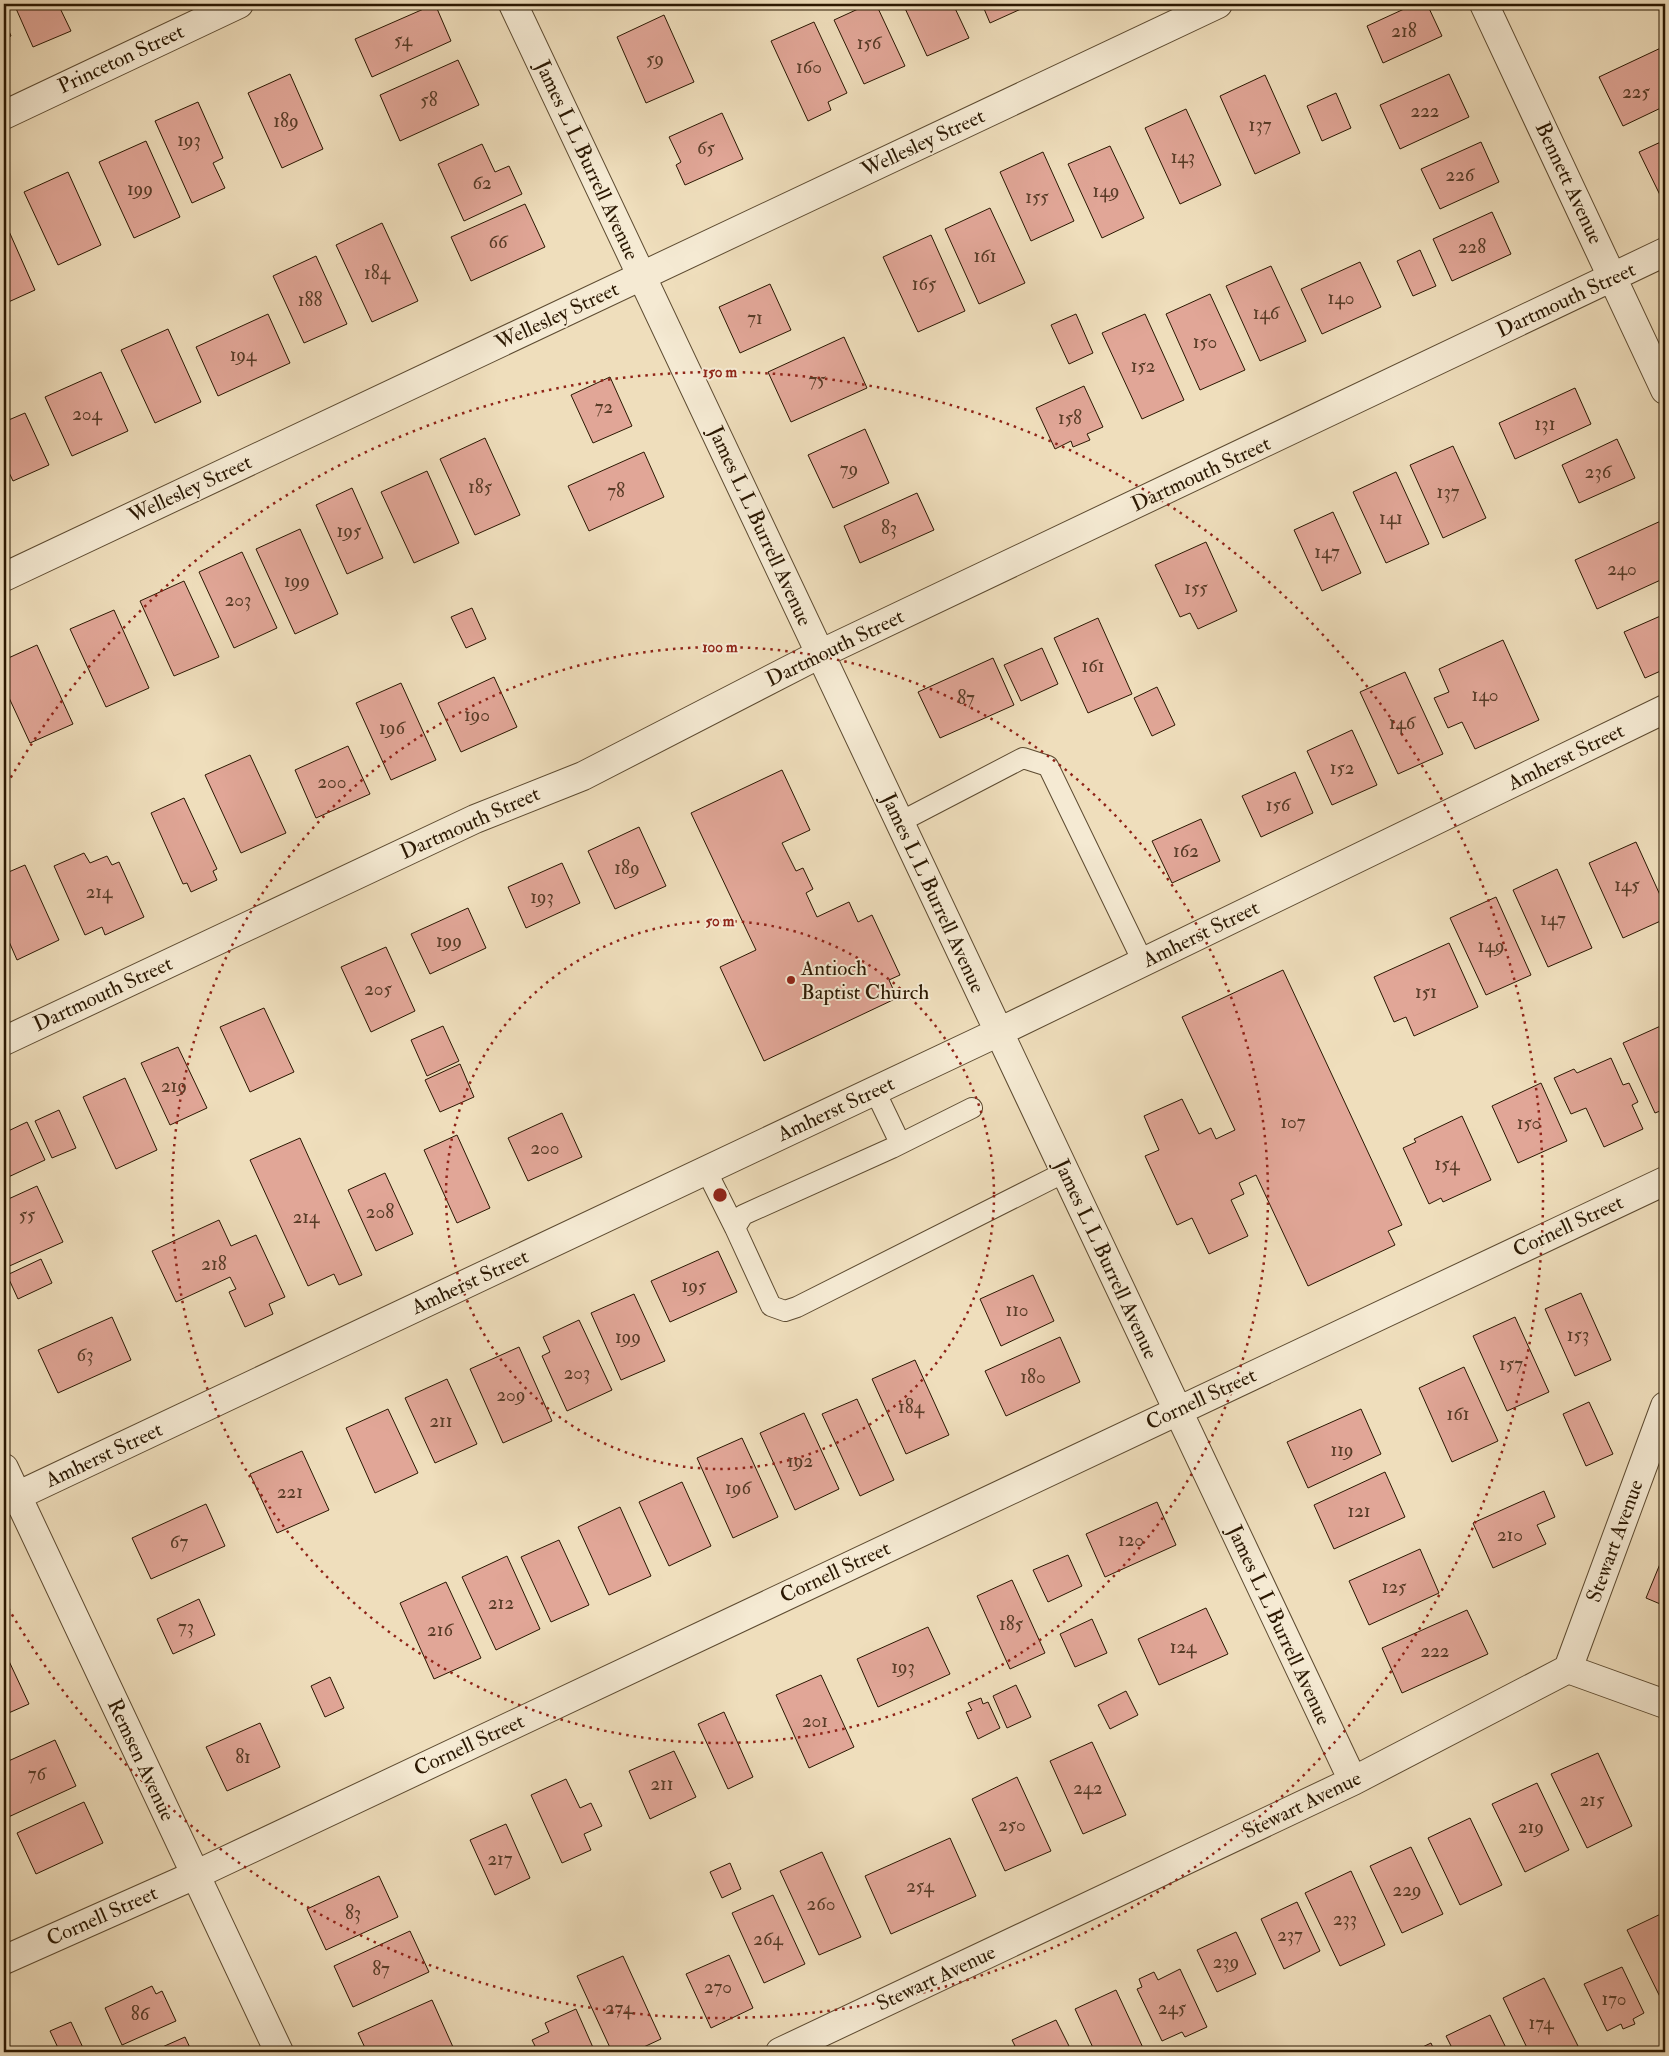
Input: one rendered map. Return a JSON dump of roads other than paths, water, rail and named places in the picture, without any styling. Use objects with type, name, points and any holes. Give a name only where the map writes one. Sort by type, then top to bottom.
[{"type":"street","name":"Princeton Street","points":[[4,115],[239,4]]},
{"type":"street","name":"James L L Burrell Avenue","points":[[513,4],[1353,1781]]},
{"type":"street","name":"Wellesley Street","points":[[4,577],[1218,4]]},
{"type":"street","name":"Bennett Avenue","points":[[1484,4],[1665,390]]},
{"type":"street","name":"Dartmouth Street","points":[[4,1041],[475,819],[583,776],[820,654],[1665,252]]},
{"type":"street","name":"Amherst Street","points":[[10,1499],[999,1032],[1665,709]]},
{"type":"street","name":"Cornell Street","points":[[4,1960],[195,1874],[1665,1181]]},
{"type":"street","name":"Stewart Avenue","points":[[780,2052],[1353,1781],[1568,1669],[1665,1406]]},
{"type":"street","name":"Remsen Avenue","points":[[4,1468],[10,1499],[195,1874],[279,2052]]},
{"type":"street","points":[[1568,1669],[1665,1704]]},
{"type":"lane","points":[[900,822],[1022,758],[1048,766],[1143,962]]},
{"type":"lane","points":[[875,1091],[900,1143]]},
{"type":"lane","points":[[735,1228],[743,1215],[972,1108]]},
{"type":"lane","points":[[706,1170],[771,1306],[785,1311],[1065,1172]]},
{"type":"place","name":"Antioch Baptist Church","points":[[791,980]]}]
